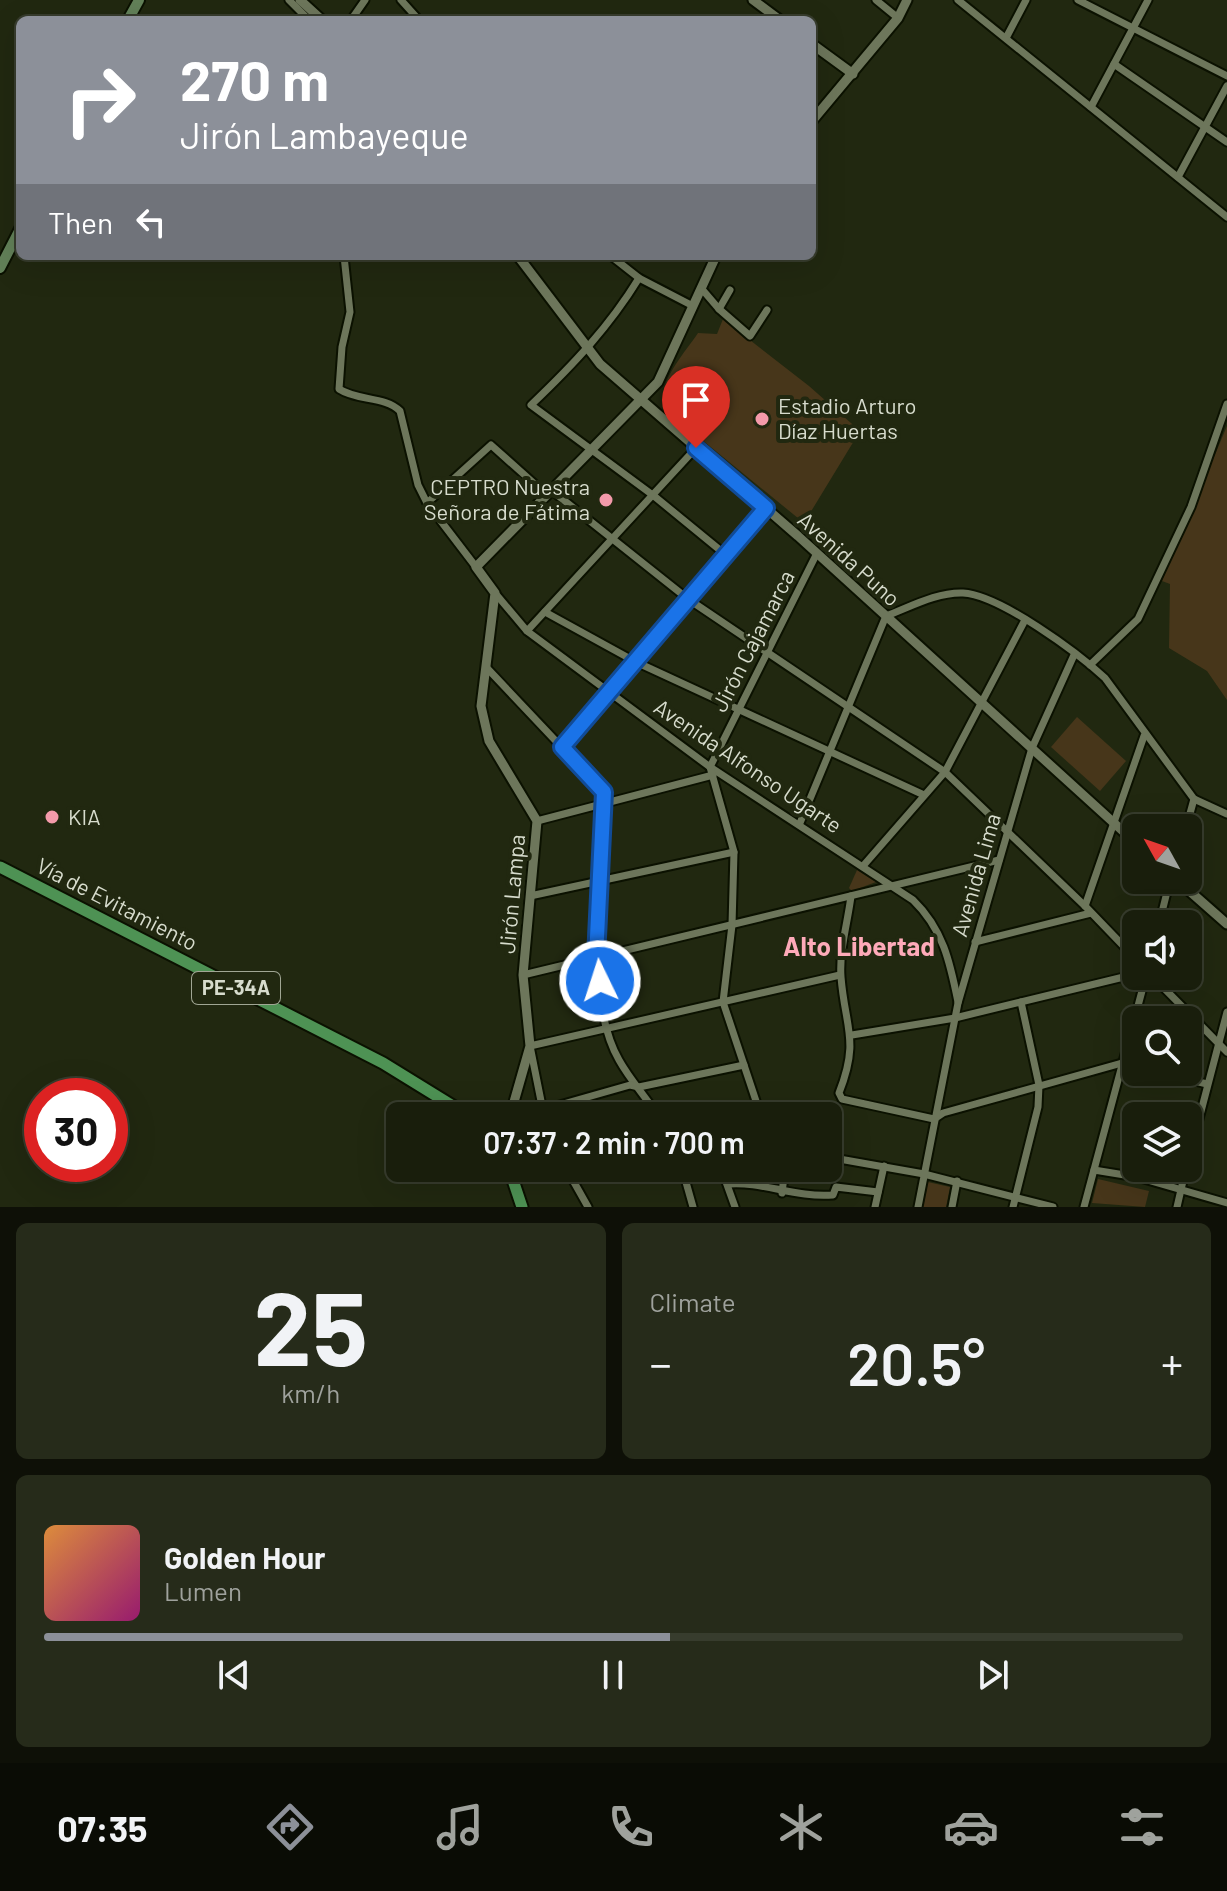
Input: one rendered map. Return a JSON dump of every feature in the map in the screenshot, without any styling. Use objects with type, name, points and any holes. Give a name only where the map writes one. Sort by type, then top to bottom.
[{"type":"highway","name":"Vía de Evitamiento","points":[[0,867],[383,1063],[446,1102]]},
{"type":"highway","points":[[514,1182],[522,1207]]},
{"type":"main road","points":[[0,268],[16,237]]},
{"type":"street","points":[[289,0],[305,16]]},
{"type":"street","points":[[300,0],[318,16]]},
{"type":"street","points":[[401,0],[415,16]]},
{"type":"street","points":[[753,0],[775,16]]},
{"type":"street","points":[[876,0],[898,18]]},
{"type":"street","points":[[816,116],[898,18],[907,0]]},
{"type":"street","points":[[958,0],[1227,217]]},
{"type":"street","points":[[1006,38],[1026,0]]},
{"type":"street","points":[[1078,0],[1227,76]]},
{"type":"street","points":[[1091,107],[1148,0]]},
{"type":"street","points":[[816,47],[853,74]]},
{"type":"street","points":[[1114,64],[1227,142]]},
{"type":"street","points":[[1178,177],[1227,86]]},
{"type":"street","name":"Avenida Alfonso Ugarte","points":[[344,260],[350,312],[342,347],[339,389],[366,400],[394,404],[400,411],[411,462],[427,503],[495,593],[527,631],[714,772],[800,823],[894,885],[931,917],[951,965],[958,1002]]},
{"type":"street","name":"Avenida Puno","points":[[521,260],[587,351],[639,401],[817,553],[1122,830]]},
{"type":"street","points":[[616,260],[639,278],[693,306]]},
{"type":"street","points":[[476,567],[658,382],[714,260]]},
{"type":"street","points":[[639,278],[617,315],[587,351],[531,405],[654,496],[726,555]]},
{"type":"street","points":[[701,288],[719,309],[750,336],[767,310]]},
{"type":"street","points":[[719,309],[730,290]]},
{"type":"street","points":[[1090,665],[1138,619],[1191,507],[1227,404]]},
{"type":"street","points":[[427,503],[491,445],[688,599],[945,772],[1122,944]]},
{"type":"street","points":[[527,631],[696,448]]},
{"type":"street","points":[[562,747],[766,508]]},
{"type":"street","name":"Jirón Cajamarca","points":[[714,772],[739,708],[817,553]]},
{"type":"street","name":"Jirón Lampa","points":[[495,593],[481,706],[489,741],[537,821],[523,975],[530,1046],[541,1102]]},
{"type":"street","points":[[800,823],[886,616],[941,596],[961,593],[995,601],[1090,665],[1105,678],[1144,736],[1194,799],[1227,814]]},
{"type":"street","points":[[545,612],[636,662],[924,795]]},
{"type":"street","points":[[863,866],[945,772],[1025,620]]},
{"type":"street","name":"Avenida Lima","points":[[918,1207],[958,1002],[1032,748],[1074,655]]},
{"type":"street","points":[[486,667],[604,792],[596,958],[608,1029],[618,1060],[649,1102]]},
{"type":"street","points":[[1088,909],[1112,821],[1144,736]]},
{"type":"street","points":[[537,821],[714,772],[734,852],[732,925],[723,1002],[756,1102]]},
{"type":"street","points":[[1190,814],[1194,799]]},
{"type":"street","points":[[530,896],[734,852]]},
{"type":"street","points":[[523,975],[999,860]]},
{"type":"street","points":[[1193,894],[1227,924]]},
{"type":"street","points":[[851,896],[840,975],[852,1035],[850,1065],[839,1093],[842,1099],[934,1119],[943,1113],[1122,1063],[1084,1207]]},
{"type":"street","points":[[975,942],[1088,909]]},
{"type":"street","points":[[514,1102],[530,1046],[840,975]]},
{"type":"street","points":[[852,1035],[955,1018],[1122,977]]},
{"type":"street","points":[[1166,990],[1227,1052]]},
{"type":"street","points":[[1013,1207],[1038,1107],[1039,1085],[1021,1002]]},
{"type":"street","points":[[1202,1104],[1227,1012]]},
{"type":"street","points":[[577,1102],[630,1085],[639,1087],[744,1065]]},
{"type":"street","points":[[1202,1083],[1207,1084]]},
{"type":"street","points":[[842,1159],[957,1181],[1053,1207]]},
{"type":"street","points":[[875,1207],[884,1166]]},
{"type":"street","points":[[1094,1170],[1181,1189],[1227,1203]]},
{"type":"street","points":[[952,1207],[957,1181]]},
{"type":"street","points":[[574,1182],[588,1207]]},
{"type":"street","points":[[686,1182],[693,1207]]},
{"type":"street","points":[[782,1193],[783,1182]]},
{"type":"street","points":[[1177,1207],[1183,1182]]},
{"type":"street","points":[[735,1207],[728,1184],[740,1183],[806,1197],[833,1195],[836,1187],[878,1192]]},
{"type":"shaded area","name":"Estadio Arturo Díaz Huertas","points":[[723,319],[809,386],[860,431],[804,523],[663,408],[664,388],[679,359],[698,333],[717,334]]},
{"type":"shaded area","points":[[1227,426],[1227,700],[1207,671],[1169,648],[1170,584],[1162,581]]},
{"type":"shaded area","points":[[1077,717],[1126,761],[1100,791],[1051,747]]},
{"type":"shaded area","points":[[857,870],[876,882],[852,891],[849,888]]},
{"type":"shaded area","points":[[1098,1179],[1149,1191],[1145,1207],[1092,1203]]},
{"type":"shaded area","points":[[928,1182],[950,1187],[946,1207],[923,1207]]},
{"type":"place","name":"Estadio Arturo Díaz Huertas","points":[[762,419]]},
{"type":"place","name":"CEPTRO Nuestra Señora de Fátima","points":[[606,500]]},
{"type":"place","name":"KIA","points":[[52,817]]},
{"type":"district","name":"Alto Libertad","points":[[859,947]]},
{"type":"route","points":[[600,981],[596,958],[604,792],[562,747],[766,508],[696,448]]}]
